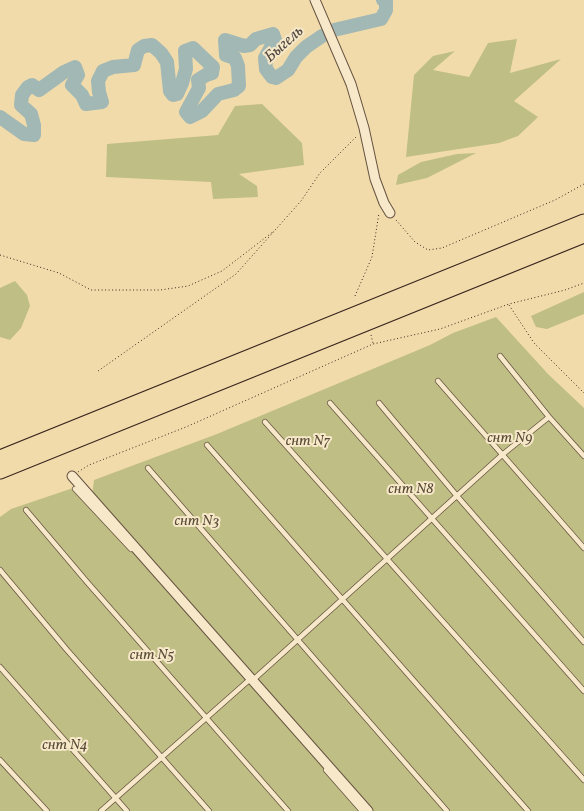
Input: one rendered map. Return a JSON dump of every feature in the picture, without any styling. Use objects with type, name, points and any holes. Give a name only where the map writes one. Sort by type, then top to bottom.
[{"type":"highway","points":[[0,458],[584,222]]},
{"type":"highway","points":[[0,471],[584,235]]},
{"type":"street","points":[[315,0],[351,84],[364,128],[375,180],[390,213]]},
{"type":"street","points":[[72,476],[368,811]]},
{"type":"lane","points":[[500,356],[549,417],[584,456]]},
{"type":"lane","points":[[438,381],[584,548]]},
{"type":"lane","points":[[330,403],[584,691]]},
{"type":"lane","points":[[379,403],[584,642]]},
{"type":"lane","points":[[101,811],[206,717],[298,639],[502,455],[549,417]]},
{"type":"lane","points":[[265,422],[584,780]]},
{"type":"lane","points":[[207,445],[528,811]]},
{"type":"lane","points":[[148,468],[448,811]]},
{"type":"lane","points":[[75,489],[251,680],[362,811]]},
{"type":"lane","points":[[26,510],[288,811]]},
{"type":"lane","points":[[0,570],[67,650],[209,811]]},
{"type":"lane","points":[[0,666],[127,811]]},
{"type":"lane","points":[[0,760],[47,811]]},
{"type":"path","points":[[98,371],[236,274],[302,201],[320,174],[364,128]]},
{"type":"path","points":[[390,213],[415,242],[428,250],[442,248],[546,204],[584,184]]},
{"type":"path","points":[[355,296],[372,257],[380,209],[384,203]]},
{"type":"path","points":[[0,255],[59,273],[91,290],[160,290],[188,286],[222,271],[276,229]]},
{"type":"path","points":[[72,476],[89,465],[186,427],[373,344],[440,329],[509,304],[566,290],[584,283]]},
{"type":"path","points":[[509,304],[534,343],[584,393]]},
{"type":"path","points":[[372,335],[373,344]]},
{"type":"green space","points":[[517,39],[510,73],[561,59],[514,101],[538,117],[518,136],[499,143],[406,157],[414,75],[433,56],[455,51],[433,70],[469,77],[488,43]]},
{"type":"green space","points":[[262,104],[302,143],[304,165],[239,174],[257,186],[258,197],[213,199],[211,182],[106,177],[107,144],[218,135],[235,106]]},
{"type":"green space","points":[[476,153],[427,178],[396,185],[398,175],[421,162],[457,154]]},
{"type":"green space","points":[[15,281],[27,295],[30,306],[21,328],[10,340],[0,337],[0,288]]},
{"type":"green space","points":[[584,292],[584,314],[547,329],[536,327],[531,316]]},
{"type":"green space","points":[[496,317],[548,374],[584,408],[584,811],[371,811],[92,495],[94,480],[217,434],[430,345],[453,333]]},
{"type":"green space","name":"снт N5","points":[[76,487],[364,811],[0,811],[0,517],[11,509]]},
{"type":"waterway","name":"Быгель","points":[[334,30],[381,19],[386,10],[386,2],[383,0]]},
{"type":"waterway","name":"Быгель","points":[[0,117],[24,134],[34,135],[31,114],[21,105],[22,95],[28,87],[32,85],[39,90],[64,72],[75,67],[78,75],[72,85],[82,95],[86,104],[102,102],[98,81],[103,71],[113,67],[134,65],[138,50],[144,46],[152,45],[167,62],[170,91],[173,95],[177,94],[186,69],[185,51],[193,48],[213,67],[212,73],[198,80],[199,88],[186,112],[190,117],[202,111],[218,94],[234,90],[239,86],[238,66],[235,58],[226,55],[225,40],[244,46],[250,45],[256,39],[273,34],[275,40],[265,58],[266,69],[272,77],[276,78],[288,70],[296,57],[306,47],[322,36]]},
{"type":"park label","name":"снт N9","points":[[510,439]]},
{"type":"park label","name":"снт N7","points":[[308,442]]},
{"type":"park label","name":"снт N8","points":[[411,490]]},
{"type":"park label","name":"снт N3","points":[[197,522]]},
{"type":"park label","name":"снт N4","points":[[65,746]]}]
